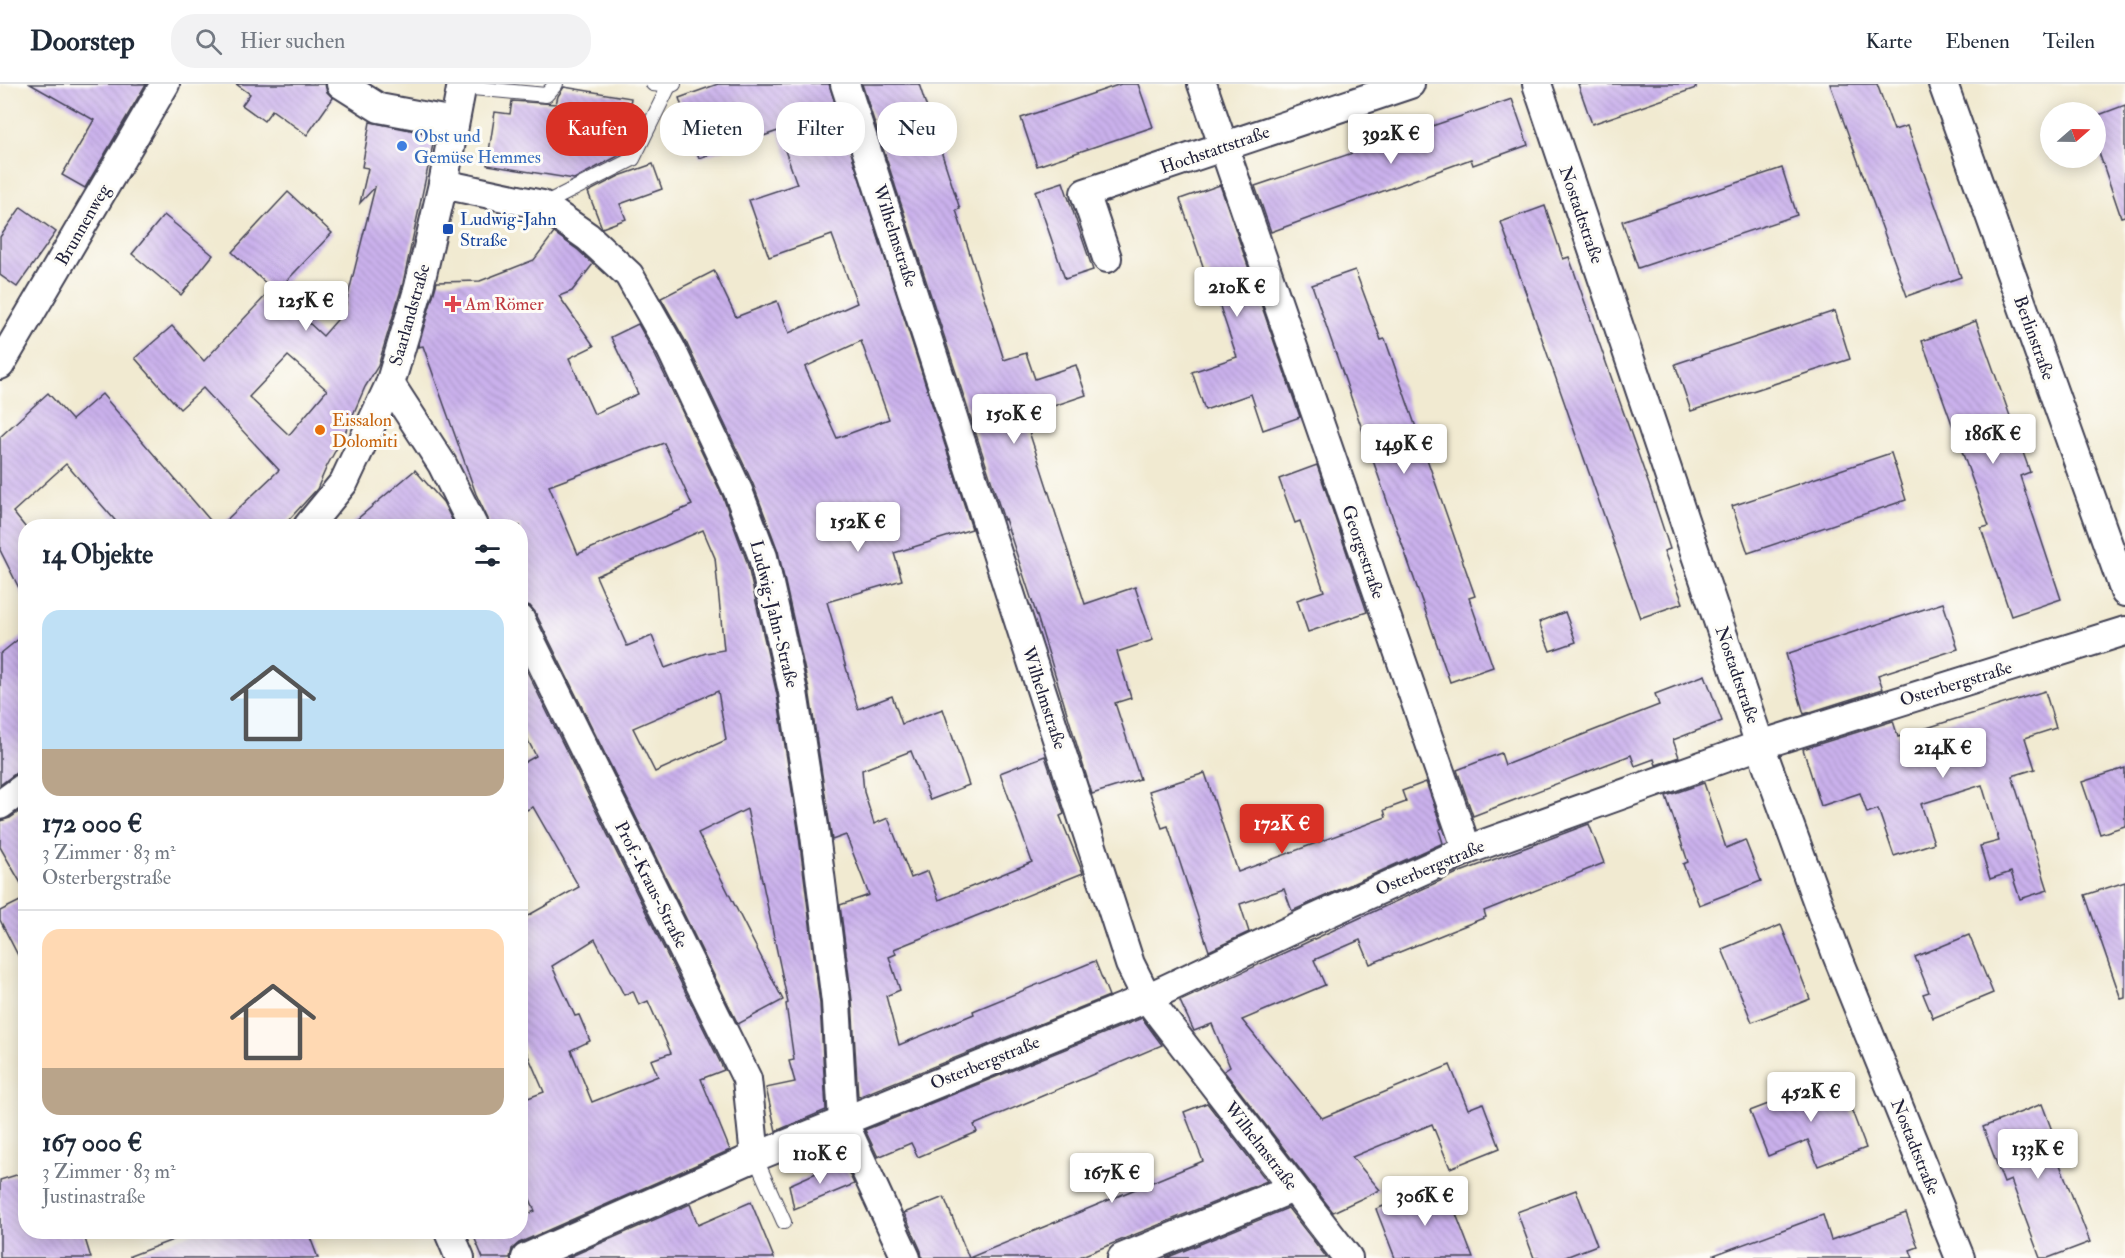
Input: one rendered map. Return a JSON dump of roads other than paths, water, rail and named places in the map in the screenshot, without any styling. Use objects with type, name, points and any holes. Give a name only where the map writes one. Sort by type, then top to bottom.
[{"type":"street","name":"Brunnenweg","points":[[0,365],[165,84]]},
{"type":"street","points":[[341,84],[379,108],[454,122]]},
{"type":"street","name":"Wilhelmstraße","points":[[845,84],[1130,964],[1147,998],[1348,1258]]},
{"type":"street","name":"Georgestraße","points":[[1202,84],[1467,850]]},
{"type":"street","name":"Hochstattstraße","points":[[1107,258],[1084,193],[1410,84]]},
{"type":"street","name":"Nostadtstraße","points":[[1537,84],[1760,745],[1837,955],[1960,1258]]},
{"type":"street","name":"Berlinstraße","points":[[1943,84],[2125,592]]},
{"type":"street","name":"Saarlandstraße","points":[[314,519],[344,482],[390,384],[419,287],[443,184],[462,85]]},
{"type":"street","name":"Ludwig-Jahn-Straße","points":[[443,184],[542,205],[588,237],[629,275],[671,349],[738,491],[763,557],[793,692],[814,827],[836,1002],[843,1121]]},
{"type":"street","points":[[390,384],[442,464],[470,519]]},
{"type":"street","name":"Osterbergstraße","points":[[526,1258],[754,1157],[1147,998],[1467,850],[1760,745],[2125,631]]},
{"type":"street","name":"Prof.-Kraus-Straße","points":[[528,636],[747,1079],[754,1157]]},
{"type":"street","points":[[0,805],[18,792]]},
{"type":"street","points":[[843,1121],[906,1258]]},
{"type":"street","points":[[1122,1258],[1293,1188]]},
{"type":"street","points":[[452,1239],[460,1258]]},
{"type":"lane","points":[[462,85],[546,95],[556,84]]},
{"type":"lane","points":[[542,205],[633,159],[671,85],[653,84]]},
{"type":"lane","points":[[754,1157],[784,1222]]},
{"type":"place","name":"Obst und Gemüse Hemmes","points":[[402,146]]},
{"type":"place","name":"Ludwig-Jahn Straße","points":[[448,229]]},
{"type":"place","name":"Am Römer","points":[[453,304]]},
{"type":"place","name":"Eissalon Dolomiti","points":[[320,430]]}]
